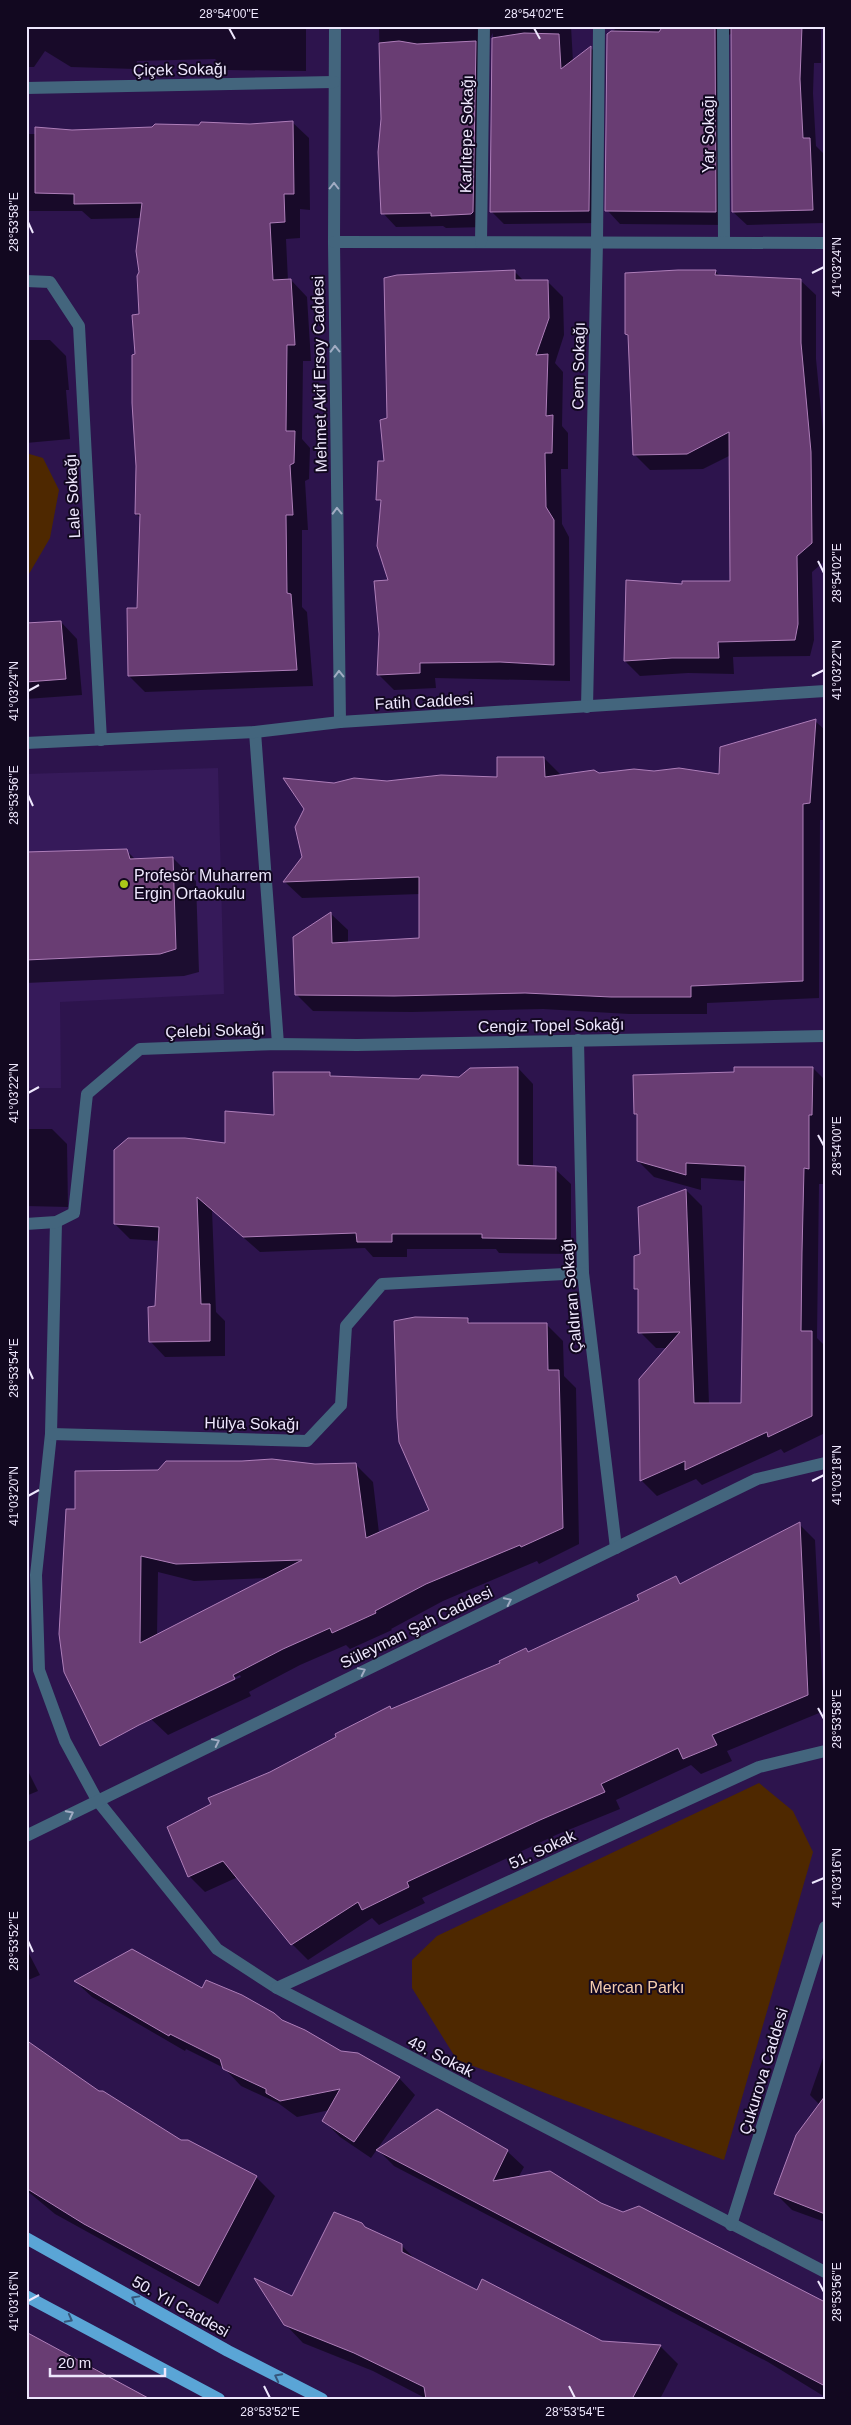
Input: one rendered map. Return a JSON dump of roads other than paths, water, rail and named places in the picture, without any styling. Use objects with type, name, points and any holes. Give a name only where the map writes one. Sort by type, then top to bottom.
[{"type":"main road","name":"50. Yıl Caddesi","points":[[26,2238],[228,2351],[322,2399]]},
{"type":"main road","points":[[26,2296],[219,2399]]},
{"type":"street","name":"Mehmet Akif Ersoy Caddesi","points":[[335,26],[334,242],[340,722]]},
{"type":"street","name":"Karlıtepe Sokağı","points":[[481,242],[484,26]]},
{"type":"street","name":"Cem Sokağı","points":[[587,707],[597,242],[599,26]]},
{"type":"street","name":"Yar Sokağı","points":[[723,26],[724,242]]},
{"type":"street","name":"Çiçek Sokağı","points":[[26,88],[334,82]]},
{"type":"street","points":[[334,242],[825,242]]},
{"type":"street","name":"Lale Sokağı","points":[[26,281],[50,282],[79,326],[101,740]]},
{"type":"street","name":"Fatih Caddesi","points":[[26,743],[255,732],[340,722],[825,691]]},
{"type":"street","name":"Çelebi Sokağı","points":[[56,1222],[74,1213],[88,1094],[140,1049],[278,1044],[255,732]]},
{"type":"street","name":"Cengiz Topel Sokağı","points":[[278,1044],[825,1036]]},
{"type":"street","name":"Çaldıran Sokağı","points":[[578,1040],[583,1273],[616,1548]]},
{"type":"street","points":[[26,1224],[56,1222]]},
{"type":"street","name":"49. Sokak","points":[[56,1222],[51,1434],[36,1575],[39,1670],[65,1741],[97,1800],[217,1949],[277,1988],[731,2225],[825,2272]]},
{"type":"street","name":"Hülya Sokağı","points":[[51,1434],[307,1441],[341,1405],[346,1326],[382,1284],[583,1273]]},
{"type":"street","name":"Süleyman Şah Caddesi","points":[[26,1836],[757,1479],[825,1463]]},
{"type":"street","name":"51. Sokak","points":[[277,1988],[759,1767],[825,1751]]},
{"type":"street","name":"Çukurova Caddesi","points":[[731,2225],[825,1927]]},
{"type":"place","name":"Profesör Muharrem Ergin Ortaokulu","points":[[124,884]]},
{"type":"park label","name":"Mercan Parkı","points":[[637,1987]]}]
